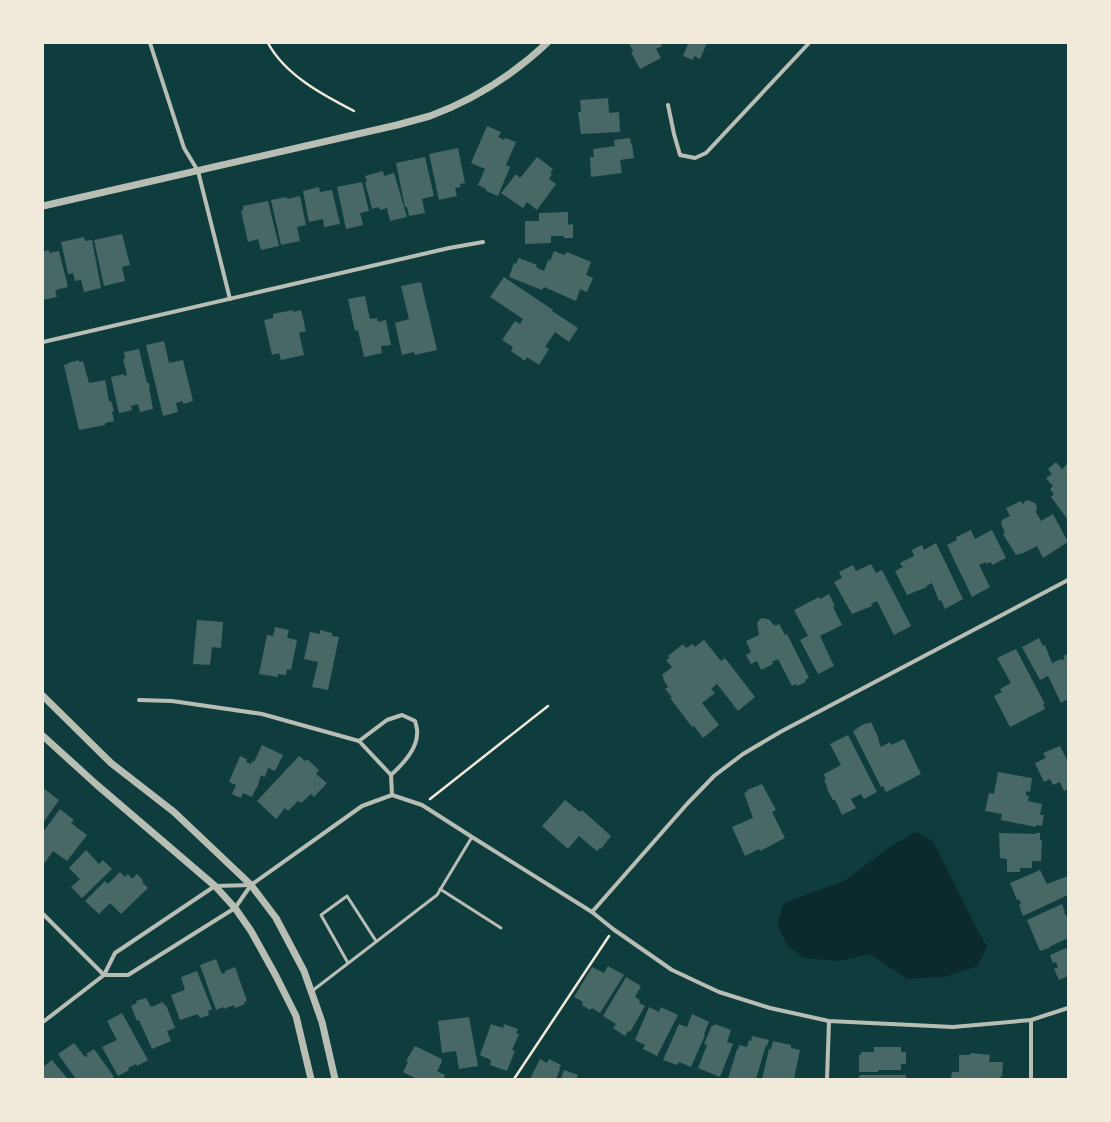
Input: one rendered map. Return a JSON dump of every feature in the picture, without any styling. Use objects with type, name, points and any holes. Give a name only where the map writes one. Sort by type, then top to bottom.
[{"type":"street","points":[[150,43],[184,148],[198,171],[230,299]]},
{"type":"street","points":[[43,206],[397,125],[430,115],[470,98],[508,76],[547,43]]},
{"type":"street","points":[[668,105],[680,155],[695,158],[706,153],[715,145],[809,43]]},
{"type":"street","points":[[43,342],[449,248],[483,242]]},
{"type":"street","points":[[592,912],[692,798],[714,776],[743,754],[782,731],[1068,580]]},
{"type":"street","points":[[43,696],[111,763],[174,812],[251,885],[276,918],[304,971],[322,1022],[335,1079]]},
{"type":"street","points":[[139,700],[172,701],[262,714],[359,741],[391,775],[392,795]]},
{"type":"street","points":[[359,741],[387,720],[402,715],[415,721],[418,734],[412,750],[404,762],[391,775]]},
{"type":"street","points":[[43,736],[97,785],[215,886],[236,908],[251,931],[296,1016],[311,1079]]},
{"type":"street","points":[[43,914],[104,975],[128,975],[236,908],[251,885],[362,806],[392,795],[422,805],[592,912],[613,929],[672,970],[719,992],[770,1008],[829,1020],[953,1027],[1031,1020],[1062,1012],[1068,1008]]},
{"type":"street","points":[[43,1022],[104,975],[115,953],[215,886],[251,885]]},
{"type":"street","points":[[827,1079],[829,1020]]},
{"type":"street","points":[[1031,1020],[1031,1079]]},
{"type":"lane","points":[[311,992],[437,894],[472,837]]},
{"type":"lane","points":[[440,889],[501,928]]},
{"type":"lane","points":[[348,963],[321,915],[347,896],[376,941]]},
{"type":"path","points":[[268,43],[282,62],[306,84],[354,111]]},
{"type":"path","points":[[422,805],[548,706]]},
{"type":"path","points":[[514,1079],[613,929]]},
{"type":"water","points":[[915,832],[933,841],[987,946],[978,966],[945,977],[907,979],[870,954],[839,961],[803,958],[787,945],[777,924],[784,903],[844,881],[888,848]]},
{"type":"building","points":[[629,43],[661,43],[662,46],[656,49],[661,58],[640,69],[631,52],[633,51]]},
{"type":"building","points":[[685,43],[707,43],[700,59],[694,56],[693,60],[683,56],[688,44]]},
{"type":"building","points":[[608,98],[609,113],[619,112],[620,132],[581,134],[578,112],[581,112],[580,100]]},
{"type":"building","points":[[487,126],[501,132],[498,137],[504,140],[505,138],[516,142],[506,165],[510,167],[498,196],[486,191],[486,189],[478,185],[485,169],[471,163]]},
{"type":"building","points":[[630,138],[634,158],[620,160],[622,173],[591,177],[590,157],[594,157],[593,149],[615,146],[614,140]]},
{"type":"building","points":[[458,148],[465,183],[460,184],[461,187],[455,188],[457,196],[439,200],[429,154]]},
{"type":"building","points":[[425,157],[434,196],[422,199],[425,213],[409,216],[407,207],[405,207],[396,163]]},
{"type":"building","points":[[537,157],[553,169],[550,173],[552,174],[549,179],[556,184],[537,210],[527,202],[523,208],[501,193],[516,174],[520,178]]},
{"type":"building","points":[[383,171],[384,176],[394,173],[407,217],[390,221],[387,208],[380,210],[379,207],[372,209],[365,182],[367,181],[365,176]]},
{"type":"building","points":[[362,182],[369,211],[360,213],[363,225],[346,229],[337,187]]},
{"type":"building","points":[[319,187],[320,192],[332,190],[340,224],[324,227],[323,219],[309,222],[303,191]]},
{"type":"building","points":[[300,196],[306,225],[297,227],[300,241],[281,245],[271,200]]},
{"type":"building","points":[[268,201],[279,246],[261,250],[258,239],[248,242],[241,211],[243,210],[243,206]]},
{"type":"building","points":[[568,212],[568,225],[573,224],[573,238],[551,236],[551,243],[525,244],[525,221],[539,221],[539,213]]},
{"type":"building","points":[[122,234],[130,265],[122,267],[125,281],[104,286],[94,240]]},
{"type":"building","points":[[84,237],[85,241],[92,240],[101,288],[84,292],[81,280],[75,281],[73,273],[68,274],[61,242]]},
{"type":"building","points":[[49,250],[49,253],[59,251],[68,287],[55,290],[57,297],[43,300],[43,252]]},
{"type":"building","points":[[554,251],[564,255],[567,252],[591,262],[586,275],[593,278],[587,292],[580,289],[576,301],[544,287],[542,290],[509,277],[514,263],[516,264],[519,258],[537,265],[536,267],[544,271],[548,260],[550,261]]},
{"type":"building","points":[[504,277],[578,328],[569,342],[555,332],[545,347],[549,349],[539,365],[527,357],[525,361],[511,351],[513,347],[502,340],[515,321],[520,324],[523,319],[490,297]]},
{"type":"building","points":[[421,282],[437,350],[415,355],[414,352],[402,355],[395,323],[409,319],[401,286]]},
{"type":"building","points":[[365,296],[370,319],[377,318],[378,322],[386,320],[391,345],[381,346],[382,353],[364,357],[358,330],[355,331],[348,299]]},
{"type":"building","points":[[293,310],[293,312],[301,310],[306,331],[299,333],[304,355],[281,360],[279,353],[272,355],[264,320],[273,318],[273,314]]},
{"type":"building","points":[[164,341],[169,363],[183,360],[193,401],[183,404],[183,401],[176,403],[178,412],[163,416],[146,345]]},
{"type":"building","points":[[139,349],[147,383],[149,383],[153,409],[140,412],[138,404],[131,406],[132,410],[119,413],[111,377],[124,374],[124,376],[127,375],[123,359],[125,359],[124,352]]},
{"type":"building","points":[[79,360],[79,362],[83,361],[89,383],[105,380],[109,401],[111,401],[114,411],[112,412],[114,421],[105,423],[105,425],[79,430],[64,365]]},
{"type":"building","points":[[1056,462],[1062,469],[1068,463],[1068,520],[1051,497],[1054,494],[1050,489],[1053,486],[1046,478],[1052,474],[1048,469]]},
{"type":"building","points":[[1028,500],[1035,503],[1037,507],[1036,512],[1041,521],[1053,514],[1068,542],[1043,558],[1037,546],[1016,555],[1003,534],[1005,533],[1001,524],[1002,520],[1010,516],[1006,508],[1021,501],[1023,505],[1024,502]]},
{"type":"building","points":[[971,530],[975,539],[992,530],[1006,558],[992,565],[991,562],[986,564],[986,562],[979,565],[990,587],[972,597],[947,545],[957,540],[956,537]]},
{"type":"building","points":[[936,543],[963,599],[945,609],[941,600],[939,601],[932,583],[926,586],[927,587],[907,595],[895,571],[903,567],[900,563],[914,556],[912,550],[922,545],[924,550]]},
{"type":"building","points":[[871,564],[876,573],[882,570],[911,626],[894,635],[877,601],[871,604],[872,606],[852,614],[834,582],[842,578],[839,572],[853,565],[856,571]]},
{"type":"building","points":[[829,594],[835,606],[833,607],[842,625],[820,636],[834,666],[818,674],[800,640],[808,636],[794,610],[819,597],[820,599]]},
{"type":"building","points":[[763,618],[770,620],[775,626],[779,624],[785,635],[787,634],[809,678],[805,680],[806,682],[797,686],[796,684],[792,686],[778,659],[772,662],[773,664],[761,670],[757,661],[751,664],[746,655],[751,652],[746,641],[759,635],[757,623]]},
{"type":"building","points":[[197,620],[223,622],[221,648],[212,647],[210,665],[193,664]]},
{"type":"building","points":[[275,627],[289,630],[287,638],[297,640],[291,670],[287,669],[286,675],[278,674],[278,677],[259,674],[267,635],[273,636]]},
{"type":"building","points":[[320,630],[332,633],[332,636],[339,637],[328,690],[312,687],[318,662],[304,659],[310,632],[320,634]]},
{"type":"building","points":[[1039,638],[1043,646],[1045,645],[1052,663],[1065,659],[1063,656],[1068,654],[1068,699],[1061,703],[1048,676],[1040,680],[1022,647]]},
{"type":"building","points":[[704,640],[721,661],[725,658],[755,697],[738,711],[717,684],[711,689],[715,693],[702,703],[719,725],[703,738],[694,726],[692,727],[670,698],[672,697],[665,689],[668,687],[662,675],[672,667],[666,660],[670,658],[668,656],[683,644],[686,648],[693,644],[695,647]]},
{"type":"building","points":[[1016,649],[1045,704],[1043,704],[1045,709],[1010,727],[994,696],[1002,692],[1000,689],[1011,683],[997,658]]},
{"type":"building","points":[[871,722],[881,747],[890,742],[891,745],[904,739],[921,774],[886,792],[883,786],[881,787],[853,731],[866,723]]},
{"type":"building","points":[[848,735],[877,792],[864,799],[861,794],[851,799],[856,808],[842,815],[835,800],[833,800],[827,789],[824,774],[841,765],[830,744]]},
{"type":"building","points":[[262,745],[283,755],[275,771],[268,768],[265,777],[261,775],[257,788],[252,797],[243,793],[241,798],[232,794],[236,785],[229,782],[240,756],[247,759],[246,762],[251,764],[252,761],[254,762]]},
{"type":"building","points":[[1060,746],[1068,762],[1068,789],[1064,791],[1060,782],[1053,785],[1050,779],[1044,782],[1035,763],[1046,758],[1043,753]]},
{"type":"building","points":[[299,756],[305,761],[307,759],[319,770],[316,774],[327,783],[314,797],[311,794],[301,803],[298,801],[288,811],[285,808],[276,819],[257,801]]},
{"type":"building","points":[[998,772],[1032,778],[1030,792],[1026,791],[1026,795],[1029,796],[1028,801],[1042,804],[1040,815],[1044,815],[1042,826],[1036,825],[1036,827],[1001,820],[1002,814],[985,811],[989,793],[994,794]]},
{"type":"building","points":[[762,784],[776,810],[772,812],[785,838],[760,851],[759,849],[745,856],[732,827],[753,818],[744,793],[747,792],[747,790]]},
{"type":"building","points":[[43,788],[59,800],[43,823]]},
{"type":"building","points":[[565,800],[580,812],[582,810],[611,836],[601,849],[600,848],[597,851],[579,836],[568,849],[542,826]]},
{"type":"building","points":[[60,809],[74,820],[71,823],[87,835],[67,861],[53,851],[43,865],[43,832]]},
{"type":"building","points":[[999,833],[1040,833],[1040,840],[1042,840],[1041,861],[1032,861],[1032,868],[1020,868],[1020,872],[1007,872],[1007,859],[1000,858]]},
{"type":"building","points":[[86,850],[99,864],[103,860],[112,869],[82,898],[71,887],[80,879],[69,868]]},
{"type":"building","points":[[1040,870],[1047,884],[1068,876],[1068,895],[1023,916],[1019,905],[1021,904],[1019,899],[1017,900],[1010,883]]},
{"type":"building","points":[[120,872],[125,877],[128,874],[132,879],[137,874],[148,888],[121,914],[110,903],[99,914],[85,901],[105,881],[108,884]]},
{"type":"building","points":[[1062,904],[1068,919],[1068,938],[1040,951],[1027,920]]},
{"type":"building","points":[[1068,948],[1068,976],[1059,980],[1054,969],[1058,967],[1056,962],[1053,963],[1050,955]]},
{"type":"building","points":[[216,959],[222,974],[225,973],[225,971],[235,967],[247,1001],[244,1002],[245,1004],[235,1008],[234,1005],[216,1010],[200,965]]},
{"type":"building","points":[[608,966],[624,975],[600,1013],[592,1008],[590,1010],[582,1005],[583,1002],[574,997],[592,967],[604,973]]},
{"type":"building","points":[[197,971],[212,1009],[208,1011],[209,1015],[200,1018],[198,1014],[180,1020],[171,995],[185,990],[181,977]]},
{"type":"building","points":[[626,977],[641,986],[635,997],[640,1000],[639,1003],[645,1006],[630,1032],[628,1031],[625,1036],[613,1028],[616,1024],[603,1016]]},
{"type":"building","points":[[146,998],[151,1007],[163,1002],[165,1006],[166,1005],[175,1028],[167,1031],[171,1041],[152,1049],[131,1006],[137,1003],[136,1001]]},
{"type":"building","points":[[649,1007],[659,1012],[661,1007],[678,1015],[657,1056],[643,1049],[645,1045],[635,1040]]},
{"type":"building","points":[[122,1013],[148,1060],[137,1066],[136,1064],[128,1068],[129,1070],[118,1076],[102,1047],[117,1040],[107,1021]]},
{"type":"building","points":[[692,1014],[709,1022],[691,1067],[679,1062],[677,1065],[663,1060],[679,1024],[687,1027]]},
{"type":"building","points":[[469,1017],[478,1066],[459,1069],[456,1051],[442,1053],[438,1021]]},
{"type":"building","points":[[491,1024],[503,1028],[504,1024],[518,1029],[516,1033],[519,1034],[512,1050],[515,1051],[507,1071],[490,1065],[491,1060],[480,1055]]},
{"type":"building","points":[[715,1024],[731,1030],[727,1042],[733,1044],[720,1077],[698,1068],[707,1045],[704,1044],[712,1025],[714,1026]]},
{"type":"building","points":[[752,1036],[769,1040],[767,1046],[766,1045],[756,1079],[728,1079],[739,1045],[747,1047]]},
{"type":"building","points":[[773,1041],[791,1045],[791,1048],[800,1050],[794,1079],[762,1079],[769,1049],[771,1049]]},
{"type":"building","points":[[74,1043],[85,1057],[88,1056],[86,1054],[94,1049],[114,1077],[111,1079],[76,1079],[58,1054]]},
{"type":"building","points":[[415,1046],[442,1059],[437,1071],[445,1075],[443,1079],[417,1079],[403,1072],[408,1062],[406,1061]]},
{"type":"building","points":[[874,1047],[901,1047],[901,1052],[906,1052],[906,1064],[901,1064],[901,1070],[859,1072],[859,1055],[861,1055],[861,1052],[874,1052]]},
{"type":"building","points":[[970,1053],[990,1055],[989,1062],[1003,1062],[1002,1076],[1000,1079],[951,1079],[952,1072],[959,1072],[959,1055],[970,1055]]},
{"type":"building","points":[[540,1059],[547,1063],[549,1059],[561,1065],[556,1079],[530,1079]]},
{"type":"building","points":[[52,1060],[68,1079],[43,1079],[43,1067]]},
{"type":"building","points":[[564,1070],[578,1075],[576,1079],[561,1079]]},
{"type":"building","points":[[906,1075],[906,1079],[859,1079],[859,1076]]}]
